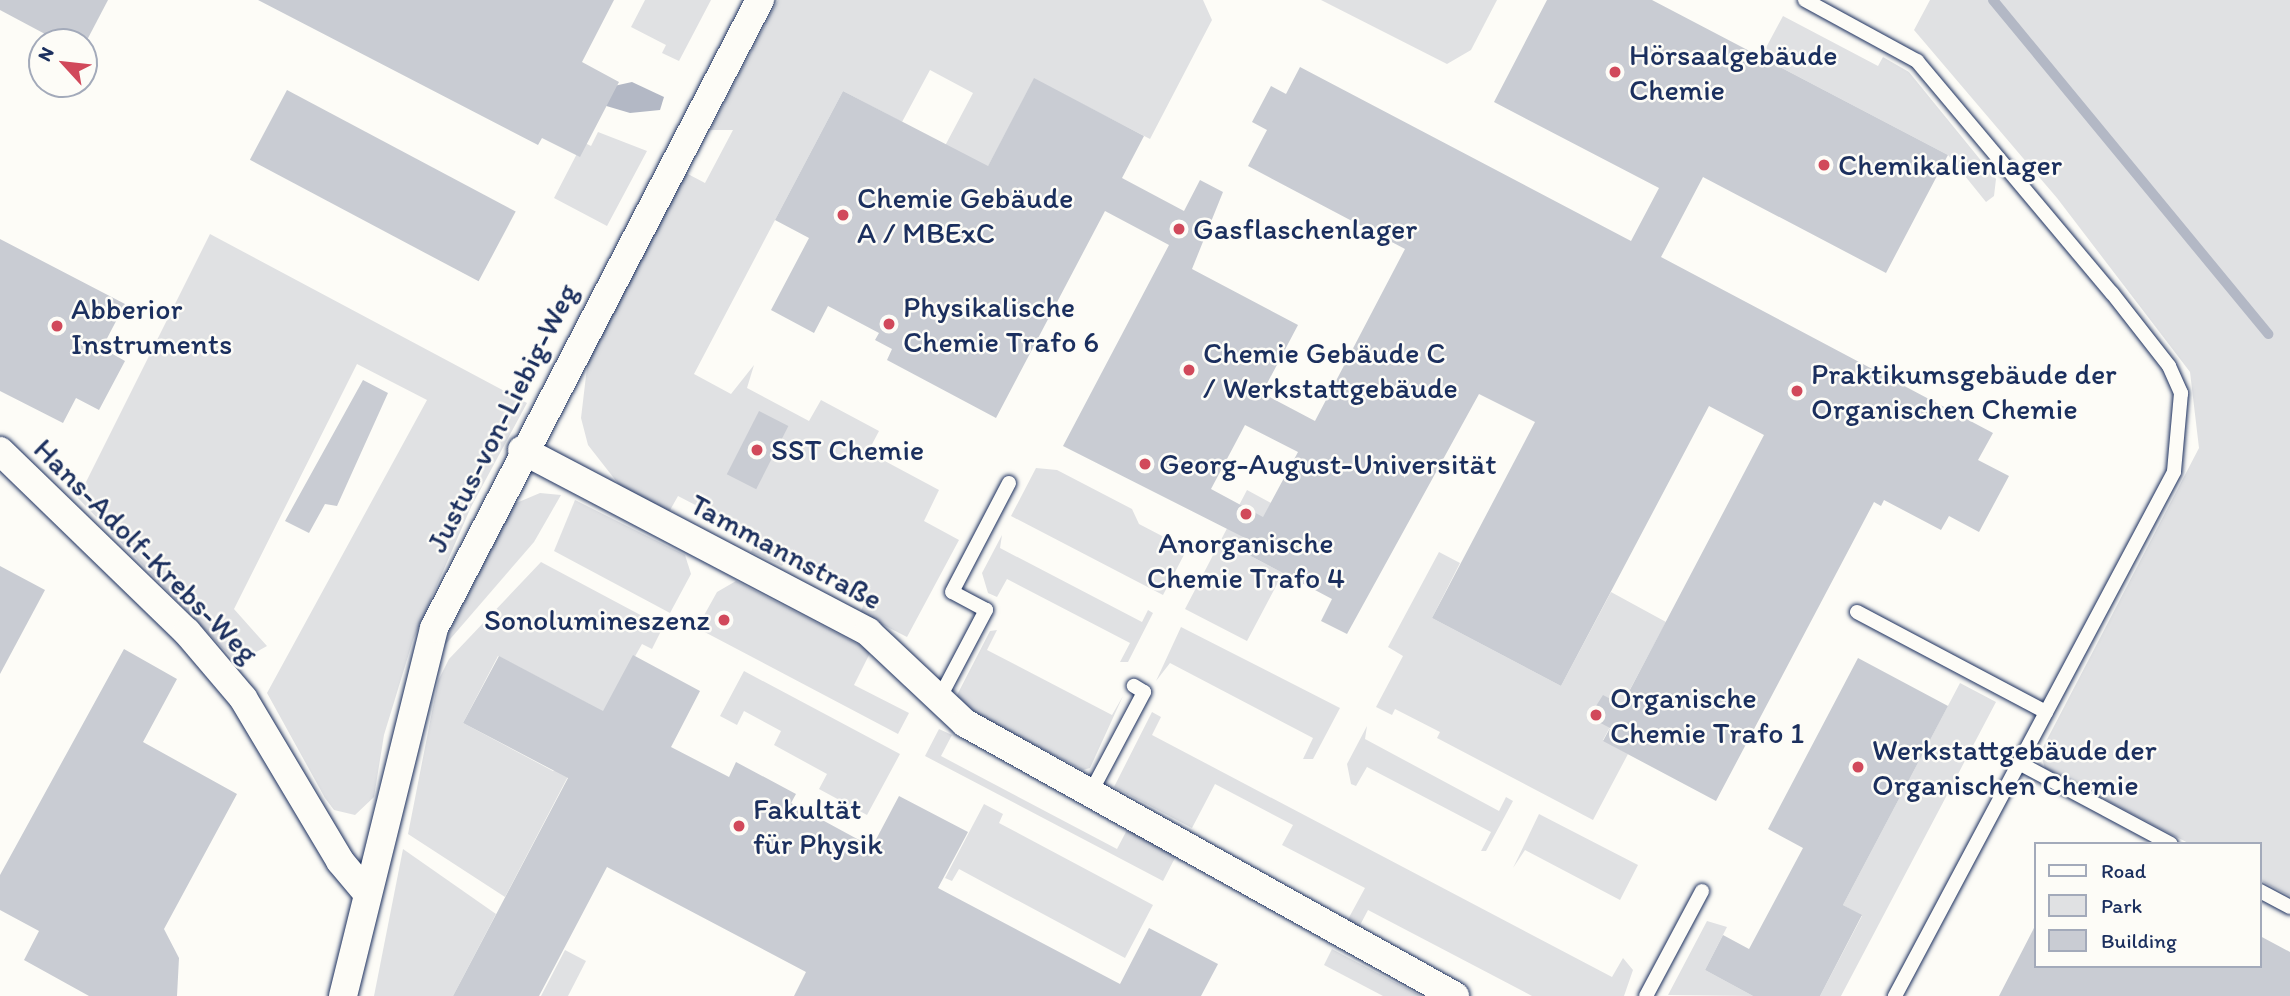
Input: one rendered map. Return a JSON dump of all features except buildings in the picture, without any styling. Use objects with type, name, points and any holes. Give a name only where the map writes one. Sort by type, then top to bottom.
[{"type":"street","name":"Justus-von-Liebig-Weg","points":[[365,891],[434,628],[522,450],[760,0]]},
{"type":"street","name":"Tammannstraße","points":[[522,450],[868,632],[964,723],[1184,840],[1340,936],[1455,996]]},
{"type":"street","name":"Hans-Adolf-Krebs-Weg","points":[[0,452],[177,623],[243,698],[340,861],[365,891]]},
{"type":"street","points":[[343,996],[365,891]]},
{"type":"lane","points":[[1805,0],[1917,61],[2112,293],[2169,366],[2181,393],[2174,472],[1895,996]]},
{"type":"lane","points":[[939,699],[986,610],[952,592],[1009,483]]},
{"type":"lane","points":[[1857,612],[2046,712]]},
{"type":"lane","points":[[1092,790],[1144,692],[1133,686]]},
{"type":"lane","points":[[2019,762],[2167,842]]},
{"type":"lane","points":[[1646,996],[1702,891]]},
{"type":"lane","points":[[2262,892],[2290,907]]},
{"type":"green space","points":[[645,0],[711,0],[679,61],[662,53],[666,45],[631,27]]},
{"type":"green space","points":[[778,0],[1203,0],[1212,20],[1150,139],[1034,79],[953,233],[911,210],[973,93],[930,70],[902,122],[843,91],[694,374],[731,394],[754,365],[747,388],[809,421],[821,400],[879,431],[868,452],[939,490],[924,521],[959,540],[907,637],[860,613],[867,597],[789,555],[782,566],[751,552],[757,537],[678,496],[669,512],[620,486],[588,445],[581,418],[588,359],[686,173],[705,183],[733,130],[710,130]]},
{"type":"green space","points":[[1321,0],[1497,0],[1471,50],[1447,64]]},
{"type":"green space","points":[[1930,0],[2290,0],[2290,896],[2262,881],[2262,842],[2186,842],[2045,768],[2040,753],[2199,448],[2190,372],[2057,198],[1914,30]]},
{"type":"green space","points":[[1783,16],[1878,66],[1883,57],[1909,72],[1996,179],[1994,196],[1986,202],[1948,155],[1761,57]]},
{"type":"green space","points":[[598,132],[647,151],[607,226],[554,198],[583,142],[591,146]]},
{"type":"green space","points":[[210,234],[527,403],[471,507],[413,640],[384,735],[374,797],[355,815],[334,810],[325,798],[267,693],[427,400],[357,364],[234,609],[267,646],[237,663],[78,498]]},
{"type":"green space","points":[[1036,468],[1057,470],[1132,509],[1139,524],[1187,549],[1163,595],[1011,516]]},
{"type":"green space","points":[[1247,490],[1271,503],[1245,553],[1283,573],[1247,641],[1185,609]]},
{"type":"green space","points":[[540,493],[561,495],[534,542],[439,652],[514,504]]},
{"type":"green space","points":[[575,500],[685,555],[691,574],[670,613],[554,551]]},
{"type":"green space","points":[[1002,535],[1000,548],[1142,622],[1148,610],[1153,613],[1128,662],[1120,662],[1130,643],[1007,579],[997,597],[988,593],[982,573]]},
{"type":"green space","points":[[1439,552],[1460,563],[1432,618],[1561,686],[1611,592],[1666,622],[1603,740],[1628,754],[1593,820],[1437,738],[1440,732],[1395,709],[1392,715],[1376,707],[1403,656],[1388,647]]},
{"type":"green space","points":[[541,562],[663,627],[652,649],[642,644],[595,728],[589,704],[498,656],[463,723],[553,771],[575,763],[505,897],[408,834],[438,681],[449,659]]},
{"type":"green space","points":[[736,581],[871,651],[854,685],[909,713],[898,734],[697,628],[717,592]]},
{"type":"green space","points":[[1181,627],[1340,708],[1313,759],[1303,759],[1313,738],[1170,663],[1156,681]]},
{"type":"green space","points":[[997,630],[987,650],[1112,715],[1123,696],[1090,768],[1083,770],[959,705],[956,697],[990,631]]},
{"type":"green space","points":[[744,671],[900,754],[867,815],[819,789],[827,774],[774,745],[781,731],[744,711],[737,725],[720,716]]},
{"type":"green space","points":[[1960,683],[1996,702],[1841,996],[1820,996],[1862,916],[1843,905]]},
{"type":"green space","points":[[1152,712],[1161,717],[1152,735],[1612,977],[1623,958],[1633,970],[1624,996],[1532,996],[1368,910],[1358,929],[1346,923],[1365,888],[1282,845],[1293,825],[1215,784],[1192,828],[1114,787]]},
{"type":"green space","points":[[1367,726],[1365,739],[1499,811],[1506,797],[1513,801],[1486,851],[1481,851],[1491,832],[1367,767],[1356,786],[1351,784],[1347,764]]},
{"type":"green space","points":[[939,729],[952,735],[941,756],[1117,849],[1128,828],[1177,854],[1163,881],[925,756]]},
{"type":"green space","points":[[984,804],[1003,814],[999,823],[1153,905],[1125,958],[959,869],[952,881],[945,878]]},
{"type":"green space","points":[[1539,814],[1638,865],[1620,900],[1525,850],[1513,868]]},
{"type":"green space","points":[[403,849],[496,914],[453,996],[374,996]]},
{"type":"green space","points":[[1707,921],[1727,927],[1705,970],[1753,996],[1668,995]]},
{"type":"green space","points":[[1332,949],[1421,996],[1383,996],[1324,965]]},
{"type":"green space","points":[[565,950],[586,961],[568,996],[541,996]]},
{"type":"shaded area","points":[[632,82],[664,97],[660,110],[630,113],[603,105],[614,86]]},
{"type":"waterway","points":[[1993,0],[2268,334]]},
{"type":"place","name":"Hörsaalgebäude Chemie","points":[[1615,72]]},
{"type":"place","name":"Chemikalienlager","points":[[1824,165]]},
{"type":"place","name":"Chemie Gebäude A / MBExC","points":[[843,215]]},
{"type":"place","name":"Gasflaschenlager","points":[[1179,229]]},
{"type":"place","name":"Physikalische Chemie Trafo 6","points":[[889,324]]},
{"type":"place","name":"Abberior Instruments","points":[[57,326]]},
{"type":"place","name":"Chemie Gebäude C / Werkstattgebäude","points":[[1189,370]]},
{"type":"place","name":"Praktikumsgebäude der Organischen Chemie","points":[[1797,391]]},
{"type":"place","name":"SST Chemie","points":[[757,450]]},
{"type":"place","name":"Georg-August-Universität","points":[[1145,464]]},
{"type":"place","name":"Anorganische Chemie Trafo 4","points":[[1246,514]]},
{"type":"place","name":"Sonolumineszenz","points":[[724,620]]},
{"type":"place","name":"Organische Chemie Trafo 1","points":[[1596,715]]},
{"type":"place","name":"Werkstattgebäude der Organischen Chemie","points":[[1858,767]]},
{"type":"place","name":"Fakultät für Physik","points":[[739,826]]}]
